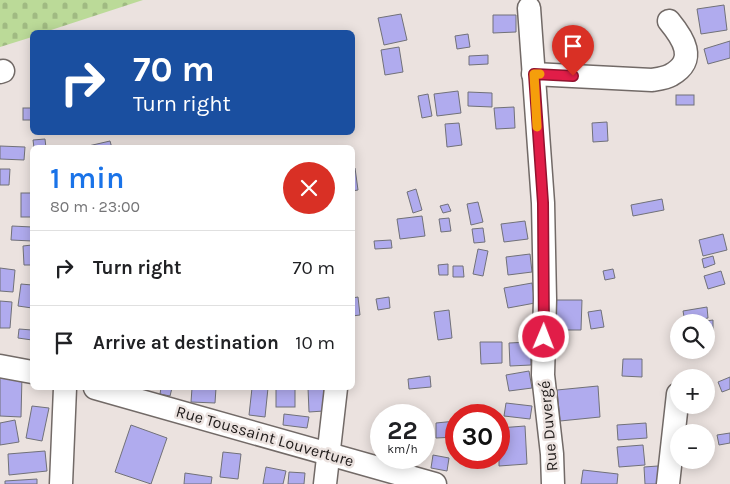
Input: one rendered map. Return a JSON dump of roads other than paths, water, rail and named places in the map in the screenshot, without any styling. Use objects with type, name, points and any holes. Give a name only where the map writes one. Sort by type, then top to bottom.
[{"type":"street","name":"Rue Duvergé","points":[[528,8],[543,203],[545,299],[543,374],[552,454],[553,484]]},
{"type":"street","points":[[534,74],[652,80],[671,76],[682,65],[686,56],[685,42],[669,21]]},
{"type":"street","points":[[0,366],[30,372]]},
{"type":"street","points":[[61,484],[65,390]]},
{"type":"street","name":"Rue Toussaint Louverture","points":[[110,390],[154,396],[329,454],[435,484]]},
{"type":"street","points":[[324,484],[336,390]]},
{"type":"street","points":[[668,484],[676,414]]}]
